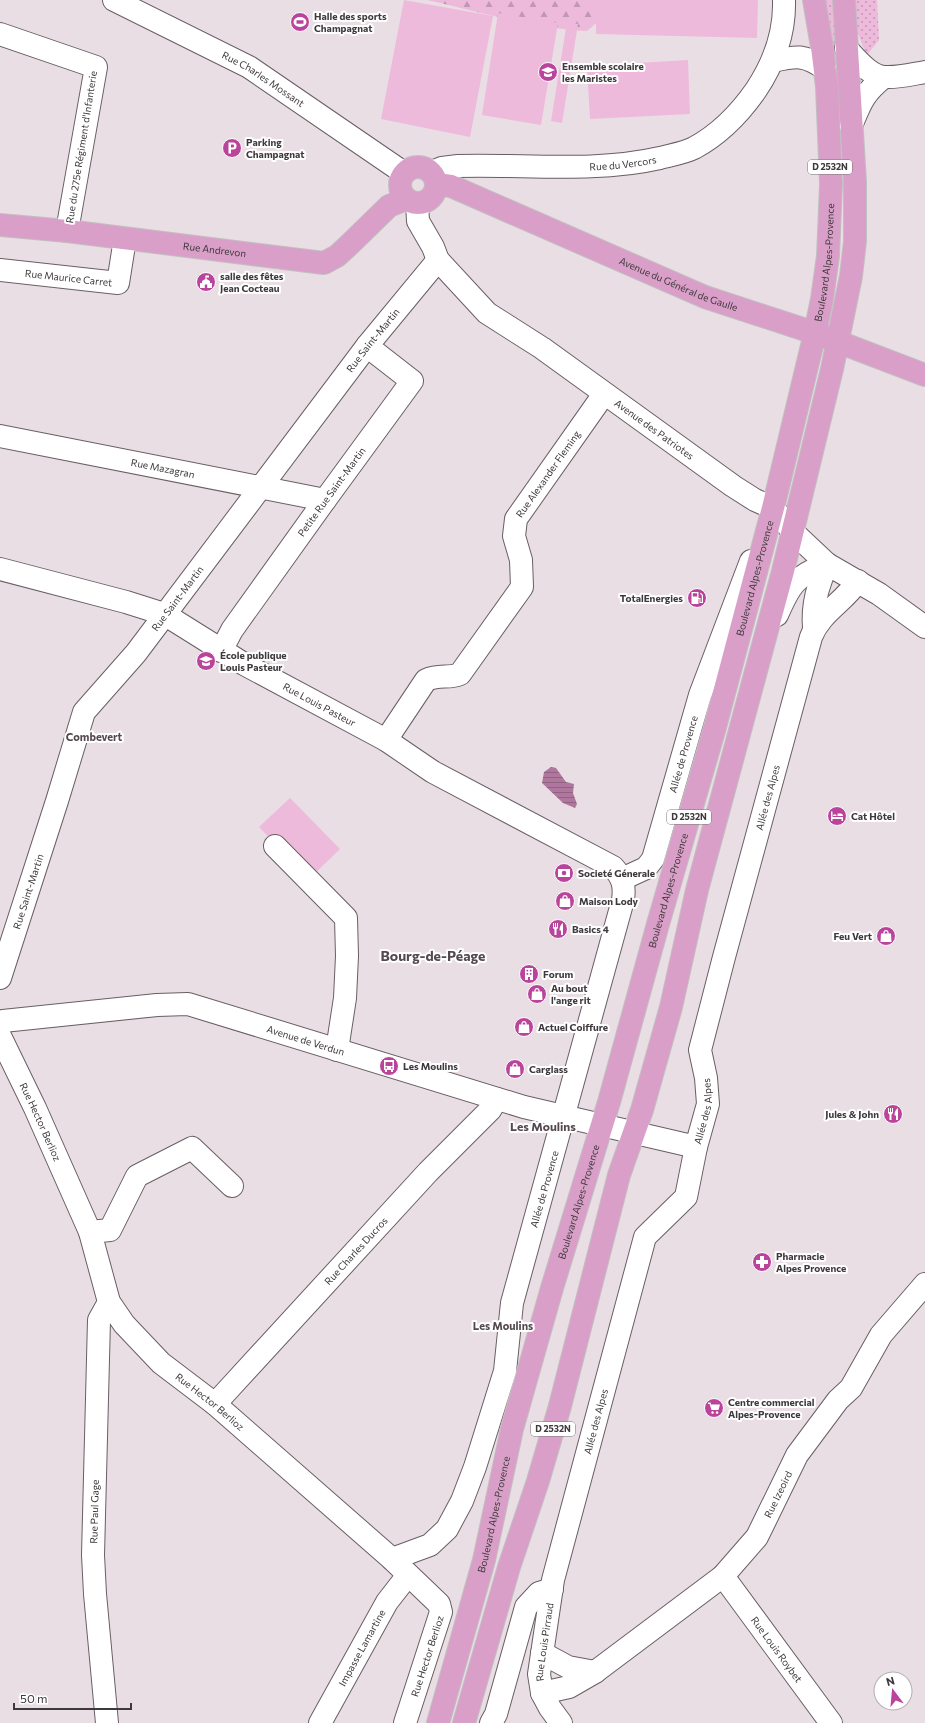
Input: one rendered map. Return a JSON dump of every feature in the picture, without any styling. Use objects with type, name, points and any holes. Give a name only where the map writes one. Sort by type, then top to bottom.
[{"type":"main road","name":"Boulevard Alpes-Provence","points":[[438,1723],[484,1560],[512,1429],[552,1288],[602,1126],[660,916],[714,731],[773,508],[815,333],[822,299],[828,256],[830,217],[830,156],[825,69],[814,0]]},
{"type":"main road","name":"D 2532N","points":[[464,1723],[509,1567],[538,1481],[560,1406],[619,1175],[642,1110],[671,1007],[697,890],[793,532],[837,341],[851,276],[855,241],[855,182],[844,0]]},
{"type":"main road","points":[[413,167],[423,167],[435,178],[433,196],[429,200],[412,201],[400,189],[401,178],[404,173],[413,167]]},
{"type":"main road","name":"Avenue du Général de Gaulle","points":[[435,178],[705,297],[815,333],[925,375]]},
{"type":"main road","name":"Rue Andrevon","points":[[0,225],[67,231],[324,263],[337,256],[390,206],[412,201]]},
{"type":"street","name":"Rue du Vercors","points":[[435,178],[458,166],[602,166],[637,163],[674,155],[693,148],[711,137],[745,106],[766,75],[779,44],[784,13],[784,0]]},
{"type":"street","name":"Rue Charles Mossant","points":[[122,2],[249,67],[404,173]]},
{"type":"street","name":"Rue du 275e Régiment d'Infanterie","points":[[0,34],[96,67],[67,231]]},
{"type":"street","points":[[846,48],[866,68],[873,73],[884,77],[925,72]]},
{"type":"street","points":[[773,61],[803,57],[813,60],[825,69]]},
{"type":"street","points":[[851,126],[863,98],[884,77]]},
{"type":"street","name":"Avenue des Patriotes","points":[[412,201],[418,221],[433,247],[438,260],[487,313],[542,348],[733,486],[755,500],[773,508],[793,532],[826,564],[858,581],[925,627]]},
{"type":"street","name":"Rue Maurice Carret","points":[[0,270],[118,283],[125,239]]},
{"type":"street","name":"Rue Saint-Martin","points":[[0,978],[84,712],[136,653],[260,486],[367,346],[438,260]]},
{"type":"street","name":"Petite Rue Saint-Martin","points":[[221,650],[232,630],[412,381],[367,346]]},
{"type":"street","name":"Rue Alexander Fleming","points":[[386,740],[426,680],[435,676],[454,676],[460,674],[522,587],[520,560],[514,536],[516,519],[604,394]]},
{"type":"street","name":"Rue Mazagran","points":[[0,436],[325,500]]},
{"type":"street","name":"Allée de Provence","points":[[392,1559],[430,1544],[447,1529],[462,1501],[475,1466],[505,1371],[512,1303],[623,900],[625,888],[622,879],[646,868],[653,858],[700,695],[753,555],[767,531]]},
{"type":"street","points":[[764,642],[788,590],[807,572],[826,564]]},
{"type":"street","name":"Allée des Alpes","points":[[552,1585],[645,1237],[686,1197],[696,1147],[708,1104],[706,1078],[700,1050],[814,628],[812,612],[826,564]]},
{"type":"street","name":"Rue Louis Pasteur","points":[[0,569],[126,602],[164,614],[221,650],[386,740],[433,772],[613,867],[622,879]]},
{"type":"street","name":"Allée des Alpes","points":[[814,628],[858,581]]},
{"type":"street","points":[[275,846],[346,918],[347,956],[345,998],[337,1050]]},
{"type":"street","name":"Avenue de Verdun","points":[[1,1024],[157,1005],[188,1004],[497,1099],[563,1117],[634,1133]]},
{"type":"street","name":"Rue Hector Berlioz","points":[[1,1024],[35,1108],[90,1232],[109,1302],[124,1324],[161,1362],[215,1404],[392,1559],[439,1604],[441,1612],[405,1723]]},
{"type":"street","name":"Rue Charles Ducros","points":[[215,1404],[428,1172],[490,1110],[497,1099]]},
{"type":"street","points":[[634,1133],[696,1147]]},
{"type":"street","points":[[90,1232],[110,1230],[137,1176],[192,1148],[232,1186]]},
{"type":"street","name":"Rue Izeoird","points":[[542,1693],[569,1687],[595,1672],[723,1576],[757,1537],[797,1455],[838,1400],[851,1388],[882,1335],[925,1284]]},
{"type":"street","name":"Rue Paul Gage","points":[[107,1723],[95,1594],[93,1555],[99,1320],[109,1302]]},
{"type":"street","name":"Impasse Lamartine","points":[[320,1723],[387,1602],[408,1575]]},
{"type":"street","name":"Rue Louis Roybet","points":[[723,1576],[830,1723]]},
{"type":"street","points":[[491,1723],[496,1714],[526,1607],[540,1593],[552,1585]]},
{"type":"street","name":"Rue Louis Pirraud","points":[[552,1585],[539,1674],[542,1693],[550,1708],[561,1723]]},
{"type":"street","points":[[542,1652],[568,1667],[595,1672]]},
{"type":"green space","points":[[404,0],[493,16],[470,137],[381,119]]},
{"type":"green space","points":[[427,0],[602,0],[601,19],[587,31],[547,27]]},
{"type":"green space","points":[[596,0],[758,0],[757,38],[596,34]]},
{"type":"green space","points":[[823,0],[837,0],[840,84],[835,83]]},
{"type":"green space","points":[[853,0],[877,0],[879,40],[867,55],[857,28]]},
{"type":"green space","points":[[498,13],[558,23],[541,125],[482,115]]},
{"type":"green space","points":[[567,22],[578,24],[562,123],[551,121]]},
{"type":"green space","points":[[688,60],[690,114],[590,119],[587,66]]},
{"type":"green space","points":[[290,798],[340,849],[309,879],[259,827]]},
{"type":"shaded area","points":[[551,767],[556,768],[566,782],[574,784],[573,793],[577,804],[575,808],[563,803],[542,783],[544,772]]},
{"type":"place","name":"Halle des sports Champagnat","points":[[300,22]]},
{"type":"place","name":"Ensemble scolaire les Maristes","points":[[548,72]]},
{"type":"place","name":"Parking Champagnat","points":[[232,148]]},
{"type":"place","name":"salle des fêtes Jean Cocteau","points":[[206,282]]},
{"type":"place","name":"TotalEnergies","points":[[697,598]]},
{"type":"place","name":"École publique Louis Pasteur","points":[[206,661]]},
{"type":"place","name":"Cat Hôtel","points":[[837,816]]},
{"type":"place","name":"Societé Génerale","points":[[564,873]]},
{"type":"place","name":"Maison Lody","points":[[565,901]]},
{"type":"place","name":"Basics 4","points":[[558,929]]},
{"type":"place","name":"Feu Vert","points":[[886,936]]},
{"type":"place","name":"Forum","points":[[529,974]]},
{"type":"place","name":"Au bout l'ange rit","points":[[537,994]]},
{"type":"place","name":"Actuel Coiffure","points":[[524,1027]]},
{"type":"place","name":"Les Moulins","points":[[389,1066]]},
{"type":"place","name":"Carglass","points":[[515,1069]]},
{"type":"place","name":"Jules & John","points":[[893,1114]]},
{"type":"place","name":"Pharmacie Alpes Provence","points":[[762,1262]]},
{"type":"place","name":"Centre commercial Alpes-Provence","points":[[714,1408]]},
{"type":"district","name":"Combevert","points":[[94,737]]},
{"type":"district","name":"Bourg-de-Péage","points":[[433,956]]},
{"type":"district","name":"Les Moulins","points":[[543,1127]]},
{"type":"district","name":"Les Moulins","points":[[503,1326]]}]
